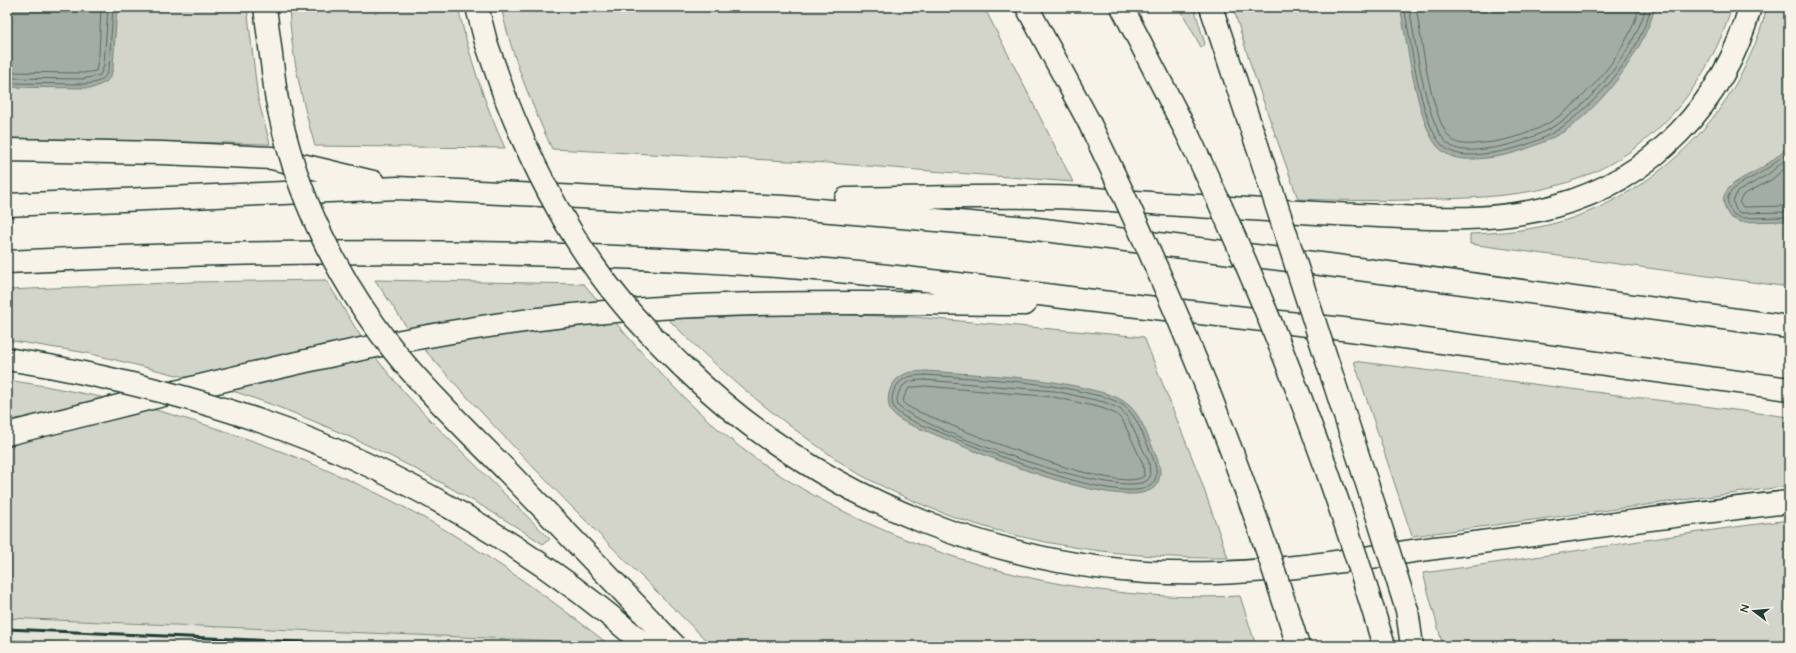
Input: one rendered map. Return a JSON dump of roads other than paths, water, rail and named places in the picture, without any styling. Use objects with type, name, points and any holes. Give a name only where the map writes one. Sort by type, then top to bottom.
[{"type":"highway","points":[[266,7],[276,95],[289,150],[313,218],[344,276],[382,334],[404,362],[446,408],[675,646]]},
{"type":"highway","points":[[477,7],[486,42],[504,94],[527,150],[549,194],[584,252],[624,305],[682,366],[739,416],[784,449],[839,482],[899,512],[941,528],[1006,549],[1048,559],[1112,569],[1192,574],[1288,568],[1789,502]]},
{"type":"highway","points":[[1027,7],[1089,122],[1163,282],[1207,387],[1250,500],[1298,646]]},
{"type":"highway","points":[[1122,7],[1188,136],[1265,305],[1308,416],[1352,540],[1384,646]]},
{"type":"highway","points":[[1211,7],[1374,502],[1407,610],[1412,646]]},
{"type":"highway","points":[[663,201],[1044,197],[1396,217],[1472,218],[1533,211],[1575,200],[1611,184],[1641,166],[1670,142],[1704,105],[1718,84],[1737,46],[1750,7]]},
{"type":"highway","points":[[7,150],[162,153],[272,158],[398,188]]},
{"type":"highway","points":[[7,205],[398,188],[845,211],[1028,228],[1329,265],[1789,328]]},
{"type":"highway","points":[[7,262],[245,254],[386,252],[611,257],[792,267],[928,280],[1124,305],[1340,329],[1789,389]]},
{"type":"highway","points":[[7,434],[328,356],[455,331],[564,316],[644,308],[794,303],[1124,305]]},
{"type":"highway","points":[[7,359],[114,379],[218,407],[309,440],[356,460],[440,502],[517,549],[582,594],[646,646]]},
{"type":"water","points":[[7,7],[117,7],[113,67],[111,76],[106,82],[93,88],[7,87]]},
{"type":"water","points":[[1400,7],[1655,7],[1641,42],[1631,60],[1606,94],[1577,122],[1554,137],[1526,149],[1496,157],[1473,159],[1448,155],[1438,147],[1431,136],[1424,120],[1414,81]]},
{"type":"water","points":[[1789,145],[1789,221],[1740,222],[1730,217],[1725,207],[1724,199],[1726,192],[1739,180],[1766,165]]},
{"type":"water","points":[[925,371],[1011,377],[1054,382],[1119,398],[1131,407],[1145,429],[1159,465],[1160,475],[1157,484],[1143,493],[1118,494],[1086,488],[1014,466],[904,422],[895,416],[889,406],[888,400],[891,388],[898,378],[905,374]]},
{"type":"railway","points":[[7,629],[388,646]]}]
